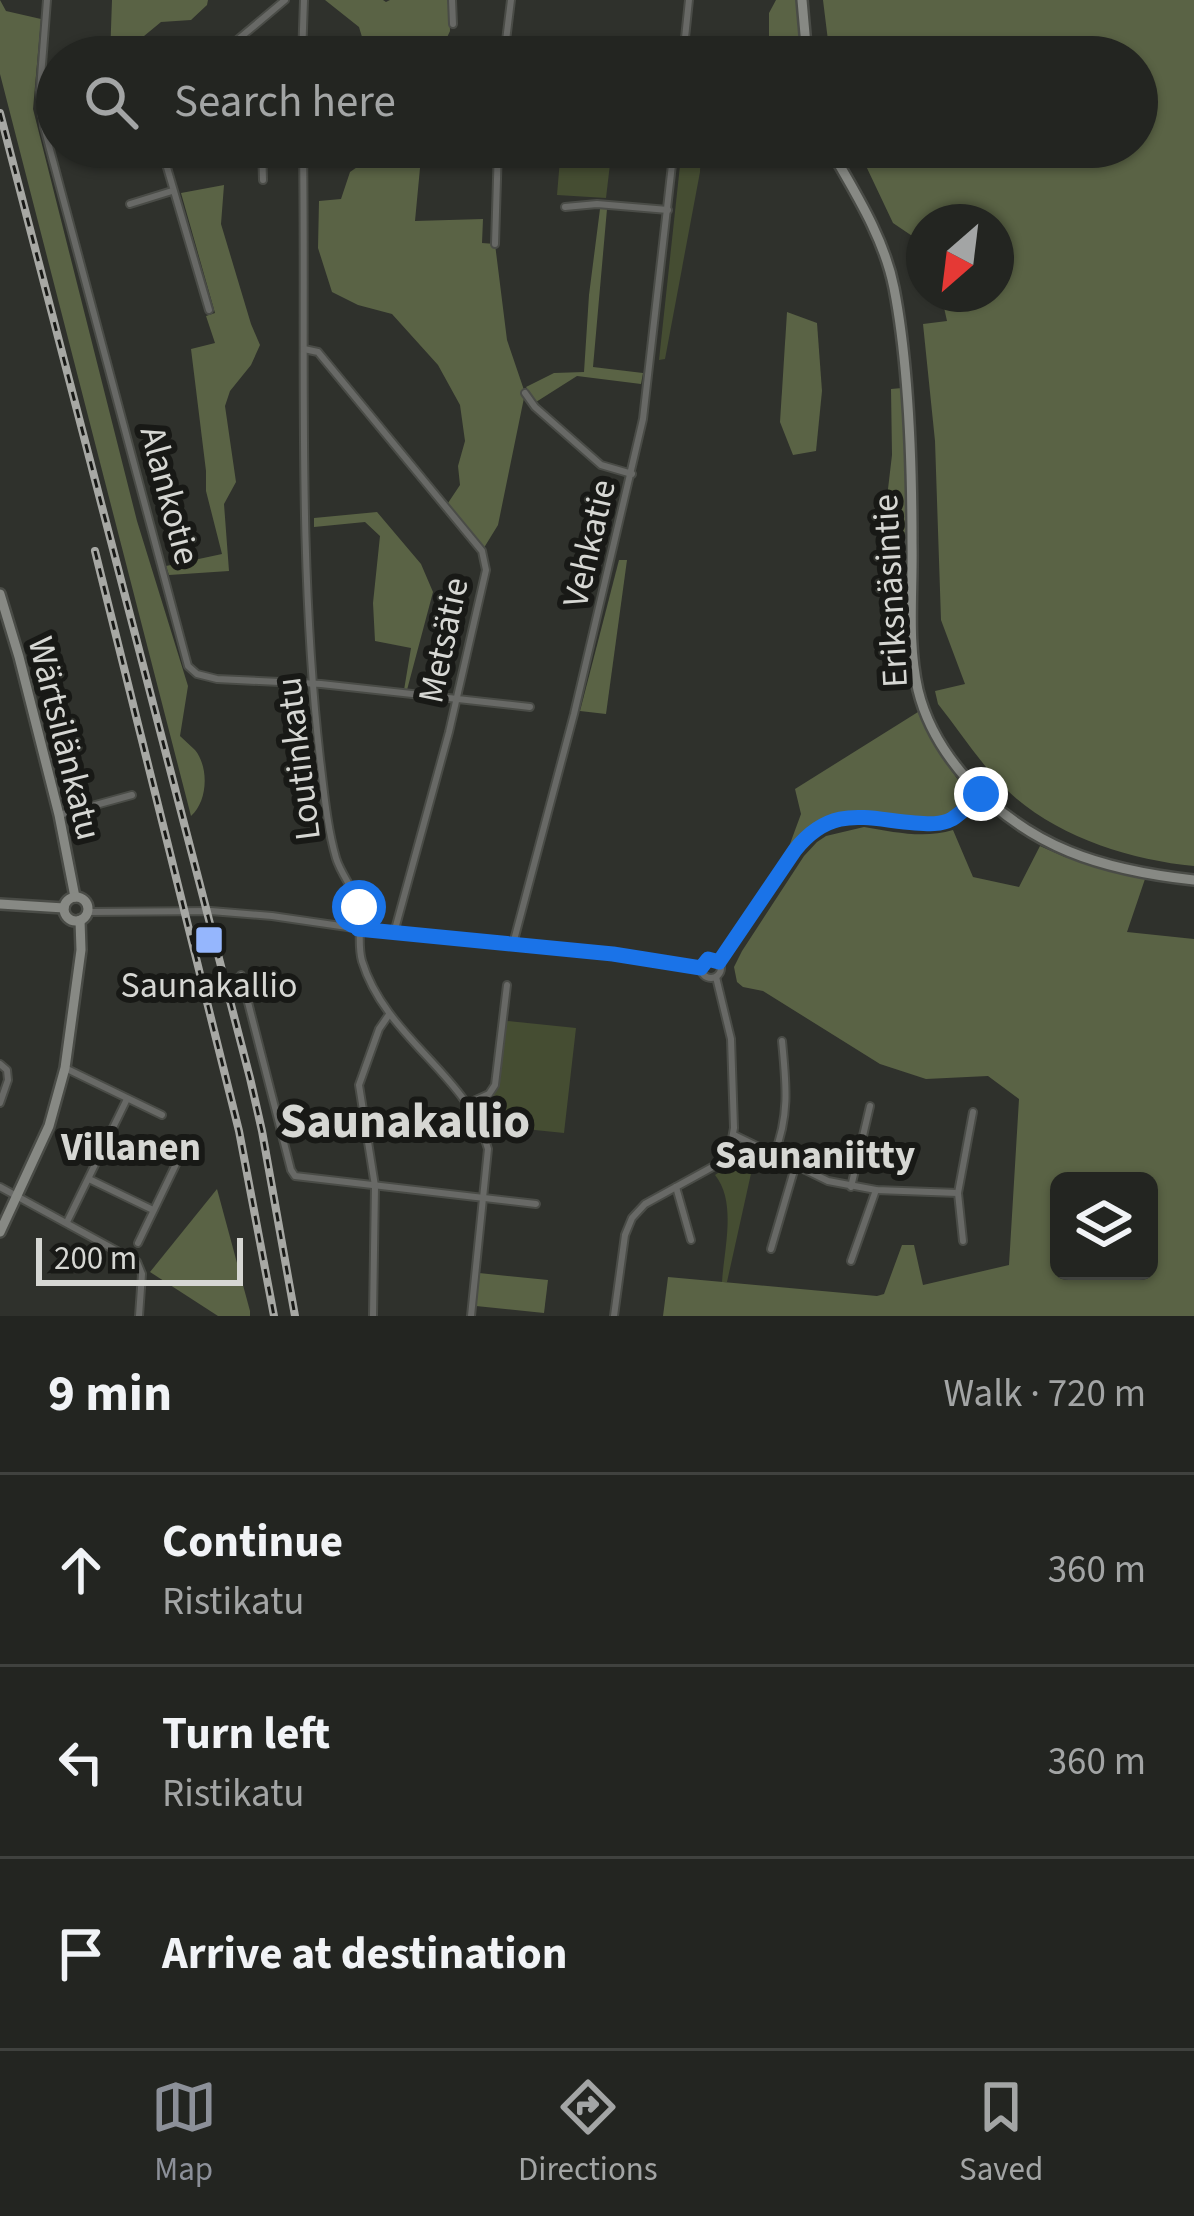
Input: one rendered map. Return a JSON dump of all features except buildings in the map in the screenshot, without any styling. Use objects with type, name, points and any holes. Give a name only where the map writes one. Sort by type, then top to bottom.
[{"type":"street","name":"Alankotie","points":[[44,36],[47,0]]},
{"type":"street","points":[[242,36],[285,0]]},
{"type":"street","points":[[303,36],[304,0]]},
{"type":"street","points":[[452,0],[453,24]]},
{"type":"street","points":[[507,36],[511,0]]},
{"type":"street","points":[[685,36],[689,0]]},
{"type":"street","points":[[802,0],[805,36]]},
{"type":"street","name":"Alankotie","points":[[56,168],[188,666],[197,674],[217,679],[314,684],[530,707]]},
{"type":"street","points":[[167,168],[209,310]]},
{"type":"street","points":[[263,168],[263,180]]},
{"type":"street","name":"Loutinkatu","points":[[303,168],[306,507],[321,764],[334,852],[357,898],[360,955],[367,974],[388,1016],[467,1104],[488,1148],[471,1316]]},
{"type":"street","points":[[495,244],[497,168]]},
{"type":"street","name":"Vehkatie","points":[[513,944],[632,475],[672,168]]},
{"type":"street","name":"Eriksnäsintie","points":[[842,168],[866,212],[895,289],[906,384],[913,543],[910,628],[918,689],[934,731],[981,794],[1022,829],[1076,855],[1194,880]]},
{"type":"street","points":[[130,204],[173,191]]},
{"type":"street","points":[[565,207],[597,204],[668,210]]},
{"type":"street","name":"Metsätie","points":[[304,350],[318,352],[482,550],[486,570],[394,933]]},
{"type":"street","points":[[525,393],[601,465],[632,475]]},
{"type":"street","name":"Wärtsilänkatu","points":[[0,594],[59,815],[75,897]]},
{"type":"street","points":[[716,977],[721,971],[719,962],[795,850],[821,825],[865,815],[937,824],[952,819],[981,794]]},
{"type":"street","points":[[59,815],[132,795]]},
{"type":"street","points":[[0,1232],[49,1126],[65,1068],[81,950],[84,916],[86,902],[75,897],[64,908],[68,919],[84,916],[112,913],[211,911],[613,954],[701,968]]},
{"type":"street","points":[[0,904],[64,908]]},
{"type":"street","points":[[701,968],[708,959],[719,962]]},
{"type":"street","points":[[701,968],[705,976],[716,977]]},
{"type":"street","points":[[241,975],[291,1170],[301,1179],[536,1204]]},
{"type":"street","points":[[614,1316],[629,1224],[645,1204],[716,1165],[734,1135],[731,1039],[716,977]]},
{"type":"street","points":[[467,1104],[490,1094],[495,1085],[507,986]]},
{"type":"street","points":[[373,1316],[375,1186],[359,1085],[388,1016]]},
{"type":"street","points":[[774,1155],[787,1103],[782,1041]]},
{"type":"street","points":[[0,1064],[8,1080],[0,1103]]},
{"type":"street","points":[[65,1068],[162,1115]]},
{"type":"street","points":[[67,1222],[127,1099]]},
{"type":"street","points":[[851,1186],[870,1106]]},
{"type":"street","points":[[963,1241],[958,1193],[973,1112]]},
{"type":"street","points":[[734,1135],[828,1181],[875,1190],[958,1193]]},
{"type":"street","points":[[138,1243],[179,1158]]},
{"type":"street","points":[[771,1249],[795,1167]]},
{"type":"street","points":[[89,1179],[153,1210]]},
{"type":"street","points":[[0,1187],[137,1262],[142,1274],[139,1316]]},
{"type":"street","points":[[676,1187],[691,1240]]},
{"type":"street","points":[[851,1261],[875,1190]]},
{"type":"green space","points":[[0,0],[6,11],[41,19],[33,109],[36,168],[48,168],[137,521],[188,686],[180,736],[200,757],[205,784],[191,816],[0,74]]},
{"type":"green space","points":[[112,0],[208,0],[191,20],[161,22],[144,36],[111,36]]},
{"type":"green space","points":[[325,0],[449,0],[448,36],[362,36],[359,27]]},
{"type":"green space","points":[[776,0],[798,0],[801,36],[769,36],[769,13]]},
{"type":"green space","points":[[823,0],[1194,0],[1194,866],[1119,851],[1048,821],[998,781],[938,704],[935,691],[965,684],[941,620],[935,441],[923,324],[947,321],[945,312],[1014,312],[1014,204],[906,204],[906,232],[893,223],[867,168],[1158,168],[1158,36],[827,36]]},
{"type":"green space","points":[[356,168],[420,168],[415,221],[483,219],[482,243],[495,244],[507,340],[525,393],[498,525],[482,551],[446,506],[460,485],[458,466],[465,441],[460,405],[438,365],[392,314],[332,292],[318,248],[319,201],[341,199]]},
{"type":"green space","points":[[559,168],[610,168],[606,198],[557,195]]},
{"type":"green space","points":[[680,168],[700,168],[665,359],[659,360]]},
{"type":"green space","points":[[224,185],[221,224],[260,345],[225,406],[236,482],[224,504],[229,571],[169,575],[166,566],[222,554],[206,491],[191,349],[215,343],[206,316],[215,313],[181,193]]},
{"type":"green space","points":[[600,209],[607,209],[593,367],[643,373],[641,384],[577,376],[536,402],[526,387],[554,373],[584,372]]},
{"type":"green space","points":[[787,312],[817,323],[822,391],[816,451],[793,455],[780,422]]},
{"type":"green space","points":[[902,388],[908,536],[882,540],[892,455],[891,389]]},
{"type":"green space","points":[[377,512],[421,564],[433,592],[407,690],[411,648],[375,641],[373,603],[380,536],[365,522],[314,527],[314,518]]},
{"type":"green space","points":[[619,560],[627,560],[606,714],[580,711]]},
{"type":"green space","points":[[918,712],[970,797],[939,819],[842,814],[814,826],[787,852],[801,814],[795,789]]},
{"type":"green space","points":[[864,827],[920,834],[953,830],[973,877],[1019,887],[1040,846],[1145,879],[1127,932],[1194,939],[1194,1316],[663,1316],[668,1277],[877,1296],[884,1294],[902,1245],[914,1245],[923,1285],[1009,1265],[1019,1099],[988,1076],[926,1079],[880,1064],[763,991],[737,982],[734,967],[742,951],[817,842]]},
{"type":"green space","points":[[507,1021],[576,1028],[564,1133],[485,1125],[472,1105],[496,1091]]},
{"type":"green space","points":[[743,1143],[748,1145],[744,1153],[749,1156],[756,1151],[727,1282],[722,1282],[727,1212],[715,1175]]},
{"type":"green space","points":[[217,1189],[250,1316],[218,1316],[150,1272]]},
{"type":"green space","points":[[479,1273],[548,1280],[544,1313],[476,1306]]},
{"type":"railway","points":[[0,113],[250,1078],[295,1316]]},
{"type":"railway","points":[[95,551],[239,1131],[274,1316]]},
{"type":"place","name":"Saunakallio","points":[[209,940]]},
{"type":"district","name":"Saunakallio","points":[[405,1120]]},
{"type":"district","name":"Villanen","points":[[131,1146]]},
{"type":"district","name":"Saunaniitty","points":[[815,1154]]},
{"type":"route","points":[[359,907],[358,929],[613,954],[701,968],[708,959],[719,962],[795,850],[821,825],[865,815],[937,824],[952,819],[981,794]]}]
